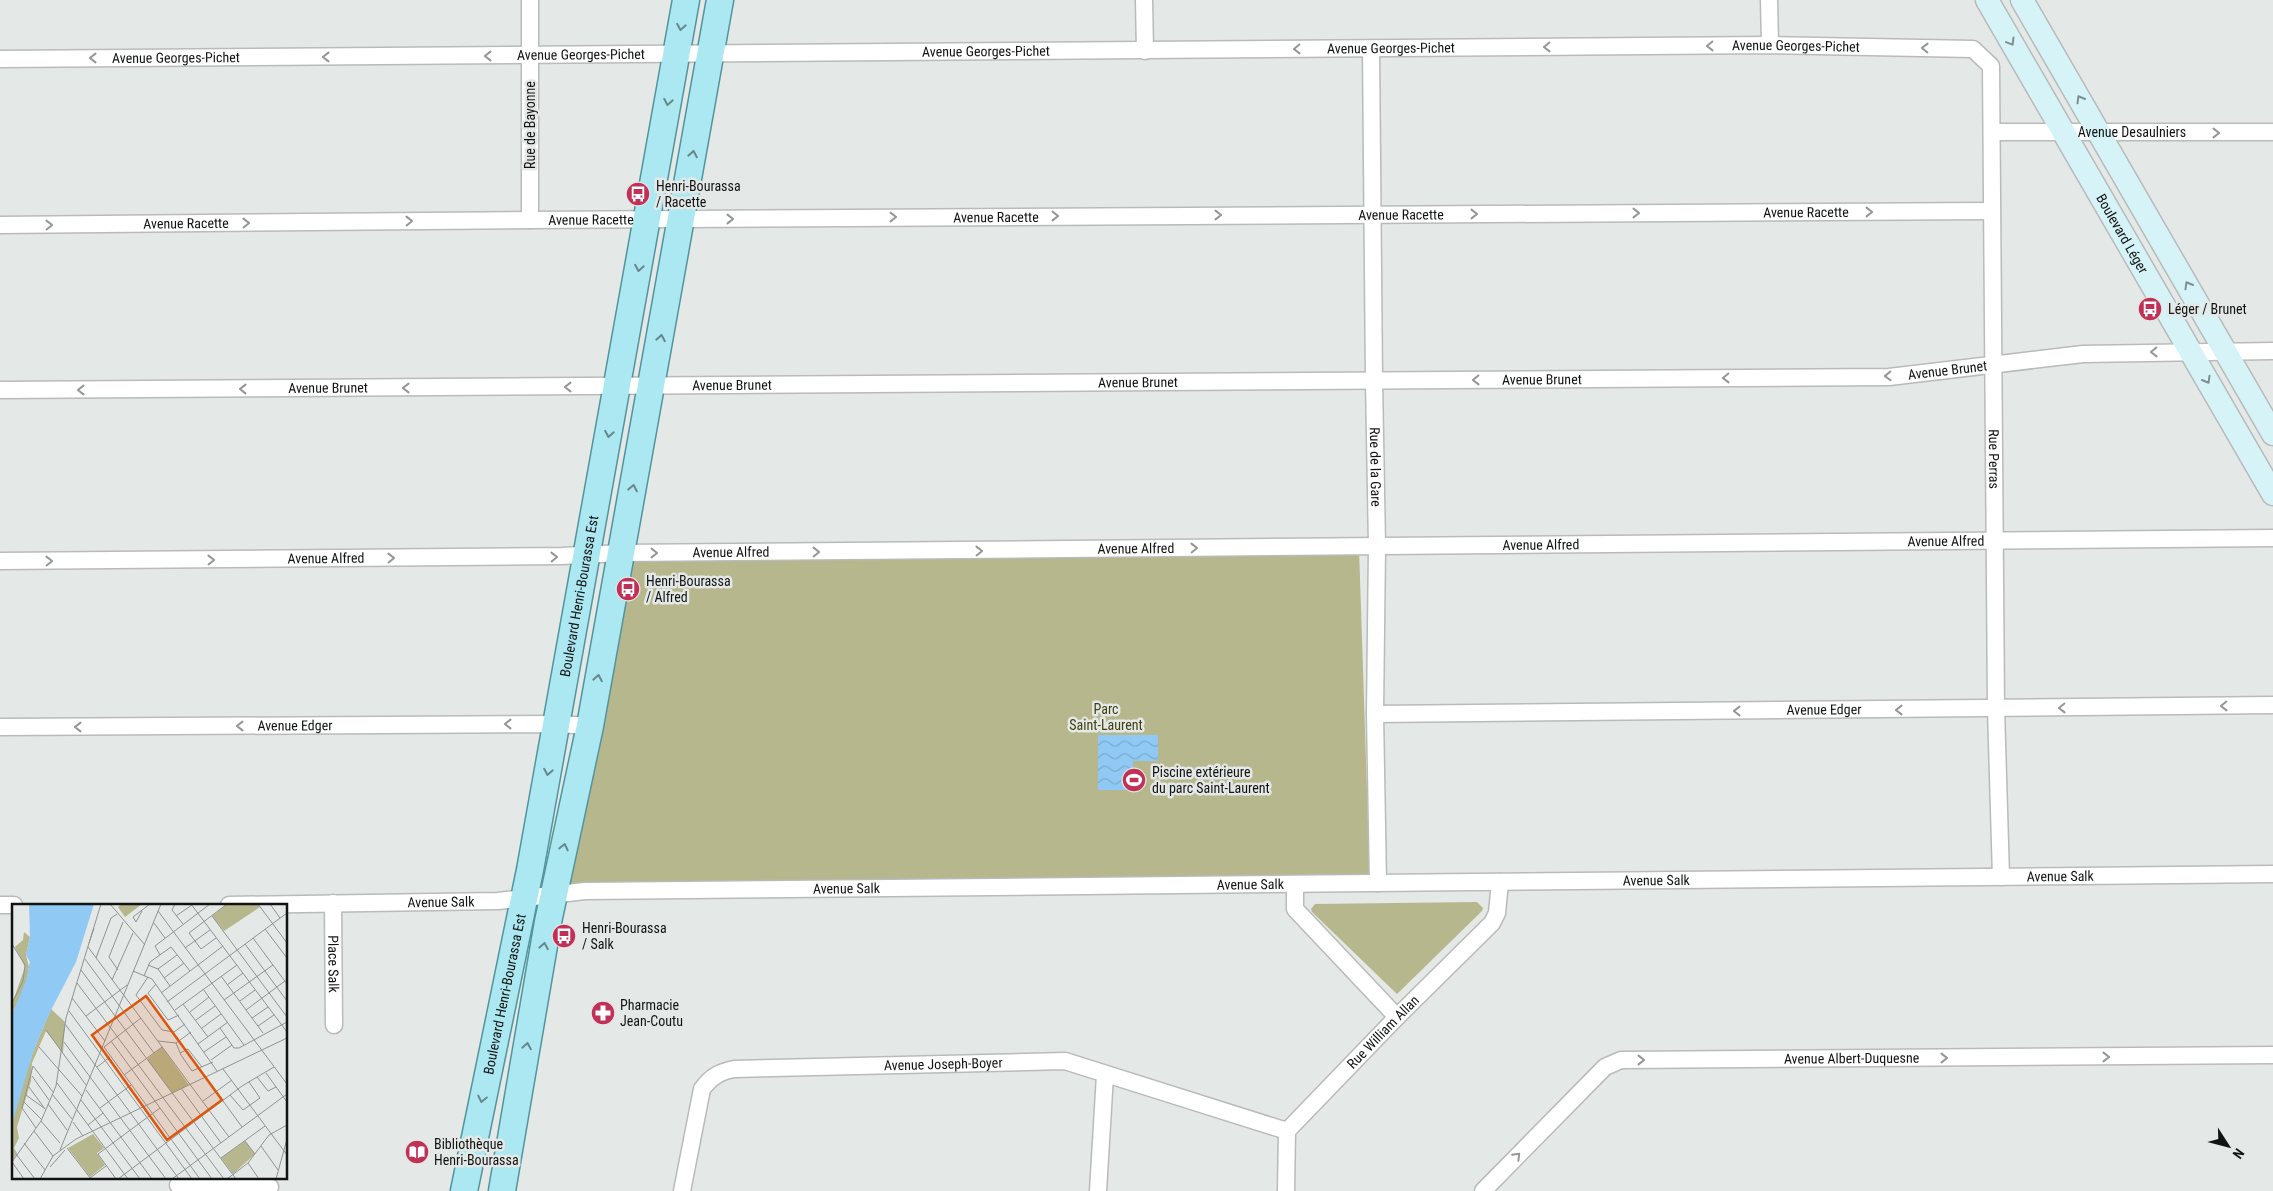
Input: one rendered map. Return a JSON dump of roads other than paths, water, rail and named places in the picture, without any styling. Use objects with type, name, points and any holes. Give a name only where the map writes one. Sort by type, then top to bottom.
[{"type":"main road","name":"Boulevard Henri-Bourassa Est","points":[[464,1191],[525,897],[588,555],[686,0]]},
{"type":"main road","name":"Boulevard Henri-Bourassa Est","points":[[502,1191],[554,895],[590,726],[720,0]]},
{"type":"main road","name":"Boulevard Léger","points":[[1987,0],[2273,494]]},
{"type":"main road","points":[[2022,0],[2273,434]]},
{"type":"street","name":"Rue de Bayonne","points":[[530,0],[530,220]]},
{"type":"street","points":[[1144,0],[1145,51]]},
{"type":"street","points":[[1769,0],[1770,45]]},
{"type":"street","name":"Avenue Georges-Pichet","points":[[0,59],[1770,45],[1973,49]]},
{"type":"street","name":"Rue de la Gare","points":[[1371,49],[1374,381],[1378,546],[1375,714],[1378,883]]},
{"type":"street","name":"Rue Perras","points":[[1973,49],[1991,66],[1996,709],[2001,877]]},
{"type":"street","name":"Avenue Desaulniers","points":[[1992,132],[2100,134],[2273,132]]},
{"type":"street","name":"Avenue Racette","points":[[0,225],[1991,211]]},
{"type":"street","name":"Avenue Brunet","points":[[0,390],[1889,377],[2083,354],[2273,351]]},
{"type":"street","name":"Avenue Alfred","points":[[0,561],[588,555],[621,553],[2273,538]]},
{"type":"street","name":"Avenue Edger","points":[[1375,714],[2273,705]]},
{"type":"street","name":"Avenue Edger","points":[[0,727],[557,724],[590,726]]},
{"type":"street","name":"Avenue Salk","points":[[281,904],[498,901],[585,891],[2273,874]]},
{"type":"street","name":"Rue William Allan","points":[[1287,1132],[1396,1017],[1492,923],[1497,913],[1500,882]]},
{"type":"street","points":[[1295,884],[1295,909],[1396,1017]]},
{"type":"street","name":"Place Salk","points":[[333,903],[334,1025]]},
{"type":"street","name":"Avenue Albert-Duquesne","points":[[1483,1191],[1605,1067],[1621,1060],[2273,1055]]},
{"type":"street","name":"Avenue Joseph-Boyer","points":[[682,1191],[702,1089],[709,1080],[720,1072],[734,1068],[1065,1061],[1287,1132]]},
{"type":"street","points":[[1098,1191],[1106,1075]]},
{"type":"street","points":[[1286,1191],[1287,1132]]},
{"type":"street","points":[[178,1184],[270,1186]]},
{"type":"water","points":[[1098,735],[1158,735],[1158,761],[1133,761],[1133,790],[1098,790]]},
{"type":"place","name":"Henri-Bourassa / Racette","points":[[638,194]]},
{"type":"place","name":"Léger / Brunet","points":[[2150,309]]},
{"type":"place","name":"Henri-Bourassa / Alfred","points":[[628,589]]},
{"type":"place","name":"Piscine extérieure du parc Saint-Laurent","points":[[1134,780]]},
{"type":"place","name":"Henri-Bourassa / Salk","points":[[564,936]]},
{"type":"place","name":"Pharmacie Jean-Coutu","points":[[603,1013]]},
{"type":"place","name":"Bibliothèque Henri-Bourassa","points":[[417,1152]]},
{"type":"park label","name":"Parc Saint-Laurent","points":[[1106,718]]}]
